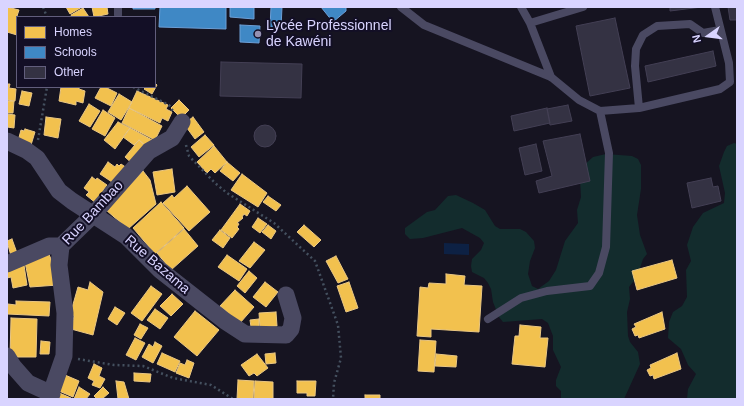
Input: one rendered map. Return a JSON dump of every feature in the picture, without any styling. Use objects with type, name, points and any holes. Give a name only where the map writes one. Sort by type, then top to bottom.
[{"type":"street","name":"Rue Bambao","points":[[51,396],[64,356],[65,313],[59,265],[61,246],[92,216],[149,151],[172,138],[182,122]]},
{"type":"street","name":"Rue Bazama","points":[[7,141],[26,150],[34,156],[59,190],[92,216],[126,236],[160,270],[219,316],[245,334],[286,335],[291,329],[293,318],[286,295]]},
{"type":"street","points":[[7,264],[49,246],[61,246]]},
{"type":"street","points":[[7,356],[13,366],[28,383],[51,396]]},
{"type":"lane","points":[[401,7],[424,25],[552,77],[579,100],[600,111],[639,108],[720,89],[730,82],[729,63],[715,7]]},
{"type":"lane","points":[[521,7],[530,24],[552,77]]},
{"type":"lane","points":[[530,24],[583,7]]},
{"type":"lane","points":[[639,108],[635,66],[636,49],[642,35],[657,26],[664,25],[690,24],[703,33],[720,30]]},
{"type":"lane","points":[[488,319],[521,298],[547,291],[590,286],[599,273],[606,247],[610,152],[600,111]]},
{"type":"path","points":[[43,7],[48,16]]},
{"type":"path","points":[[34,156],[47,88]]},
{"type":"path","points":[[135,88],[169,105],[182,122],[189,156],[214,183],[274,223],[315,262],[338,325],[341,358],[334,384],[333,399]]},
{"type":"path","points":[[64,356],[114,365],[143,366],[173,378],[211,385],[232,399]]},
{"type":"green space","points":[[734,143],[737,144],[737,399],[687,399],[688,389],[696,374],[688,365],[681,349],[668,338],[669,322],[673,312],[682,306],[687,297],[686,270],[691,261],[687,245],[693,227],[703,213],[724,203],[725,193],[719,166],[727,146]]},
{"type":"green space","points":[[606,154],[632,156],[638,159],[641,165],[641,189],[637,215],[640,235],[647,254],[643,259],[637,277],[629,287],[630,299],[627,312],[628,336],[630,342],[638,352],[640,364],[624,399],[561,399],[561,391],[556,386],[556,380],[561,367],[553,350],[553,336],[548,323],[542,319],[503,322],[499,317],[488,283],[484,278],[472,272],[472,259],[481,250],[484,243],[480,238],[462,228],[423,238],[410,239],[405,234],[405,228],[427,212],[435,210],[448,196],[456,195],[485,210],[495,226],[500,229],[520,229],[526,232],[534,241],[535,248],[530,261],[528,274],[532,286],[538,289],[549,281],[556,270],[565,241],[578,223],[577,210],[581,197],[580,179],[583,166],[593,157]]},
{"type":"water","points":[[444,243],[469,244],[469,255],[444,254]]},
{"type":"building: Homes","points":[[7,7],[19,10],[16,16],[16,35],[7,32]]},
{"type":"building: Homes","points":[[66,7],[82,7],[70,14]]},
{"type":"building: Homes","points":[[92,7],[107,7],[108,14],[94,16]]},
{"type":"building: Homes","points":[[83,8],[88,16],[72,16]]},
{"type":"building: Homes","points":[[7,84],[10,84],[9,88],[16,89],[15,101],[7,100]]},
{"type":"building: Homes","points":[[61,88],[79,88],[85,91],[83,103],[76,101],[76,105],[59,101]]},
{"type":"building: Homes","points":[[100,88],[107,88],[117,93],[111,106],[95,98]]},
{"type":"building: Homes","points":[[145,88],[155,88],[152,94],[144,89]]},
{"type":"building: Homes","points":[[22,91],[32,93],[29,106],[19,104]]},
{"type":"building: Homes","points":[[137,91],[168,105],[166,109],[172,112],[168,121],[162,118],[160,123],[129,108]]},
{"type":"building: Homes","points":[[119,94],[132,102],[121,120],[108,112]]},
{"type":"building: Homes","points":[[179,100],[189,110],[181,118],[171,108]]},
{"type":"building: Homes","points":[[7,101],[14,101],[13,113],[7,113]]},
{"type":"building: Homes","points":[[89,104],[100,111],[90,127],[79,121]]},
{"type":"building: Homes","points":[[129,108],[162,126],[155,140],[122,123]]},
{"type":"building: Homes","points":[[103,110],[115,118],[105,136],[92,129]]},
{"type":"building: Homes","points":[[7,114],[15,115],[14,128],[7,127]]},
{"type":"building: Homes","points":[[46,117],[61,119],[58,138],[44,135]]},
{"type":"building: Homes","points":[[193,117],[204,132],[195,139],[184,124]]},
{"type":"building: Homes","points":[[118,122],[130,128],[115,149],[104,140]]},
{"type":"building: Homes","points":[[130,128],[154,141],[148,148],[139,140],[134,145],[123,137]]},
{"type":"building: Homes","points":[[25,129],[35,132],[31,145],[18,141],[21,130],[24,131]]},
{"type":"building: Homes","points":[[205,135],[214,145],[199,157],[191,147]]},
{"type":"building: Homes","points":[[139,140],[148,148],[134,165],[125,157]]},
{"type":"building: Homes","points":[[214,146],[227,162],[215,173],[211,169],[207,173],[197,162]]},
{"type":"building: Homes","points":[[108,162],[115,167],[117,164],[119,166],[121,164],[127,168],[115,184],[100,174]]},
{"type":"building: Homes","points":[[227,162],[240,173],[233,181],[220,171]]},
{"type":"building: Homes","points":[[172,169],[175,192],[157,195],[153,172]]},
{"type":"building: Homes","points":[[143,171],[150,180],[156,204],[128,229],[106,210]]},
{"type":"building: Homes","points":[[242,174],[267,193],[258,207],[231,190]]},
{"type":"building: Homes","points":[[92,177],[96,180],[97,178],[107,185],[103,190],[106,193],[97,204],[86,195],[89,192],[84,188]]},
{"type":"building: Homes","points":[[187,186],[210,212],[189,231],[163,203],[172,195],[174,198]]},
{"type":"building: Homes","points":[[268,196],[281,205],[276,211],[263,202]]},
{"type":"building: Homes","points":[[161,202],[184,228],[155,254],[133,228]]},
{"type":"building: Homes","points":[[240,204],[250,211],[247,216],[244,214],[242,217],[243,218],[237,223],[239,224],[237,227],[239,229],[232,238],[221,230]]},
{"type":"building: Homes","points":[[258,218],[267,224],[260,233],[252,227]]},
{"type":"building: Homes","points":[[268,225],[276,231],[271,239],[262,232]]},
{"type":"building: Homes","points":[[304,225],[321,240],[314,247],[297,232]]},
{"type":"building: Homes","points":[[184,229],[198,246],[171,270],[157,253]]},
{"type":"building: Homes","points":[[220,230],[230,238],[223,248],[212,240]]},
{"type":"building: Homes","points":[[12,239],[17,253],[11,256],[7,241]]},
{"type":"building: Homes","points":[[254,242],[265,250],[250,268],[239,261]]},
{"type":"building: Homes","points":[[48,252],[53,264],[58,285],[30,287],[25,262]]},
{"type":"building: Homes","points":[[227,255],[247,269],[239,281],[218,267]]},
{"type":"building: Homes","points":[[336,256],[348,279],[338,283],[326,261]]},
{"type":"building: Homes","points":[[672,260],[677,278],[637,290],[632,271]]},
{"type":"building: Homes","points":[[24,265],[27,285],[13,288],[11,277],[7,278],[7,269]]},
{"type":"building: Homes","points":[[249,271],[257,278],[245,293],[237,286]]},
{"type":"building: Homes","points":[[446,274],[465,276],[464,285],[482,286],[479,332],[431,329],[431,337],[417,336],[420,287],[428,288],[429,283],[446,284]]},
{"type":"building: Homes","points":[[90,282],[103,292],[93,335],[71,329],[74,316],[70,315],[78,287],[88,290]]},
{"type":"building: Homes","points":[[265,282],[278,292],[266,307],[253,297]]},
{"type":"building: Homes","points":[[349,282],[358,308],[346,312],[337,286]]},
{"type":"building: Homes","points":[[151,286],[162,294],[142,321],[131,313]]},
{"type":"building: Homes","points":[[235,290],[254,307],[240,323],[220,306]]},
{"type":"building: Homes","points":[[172,294],[183,304],[171,316],[160,306]]},
{"type":"building: Homes","points":[[16,301],[50,302],[49,316],[7,314],[8,304],[16,305]]},
{"type":"building: Homes","points":[[115,307],[125,313],[117,325],[108,319]]},
{"type":"building: Homes","points":[[155,309],[168,318],[160,329],[147,320]]},
{"type":"building: Homes","points":[[195,311],[219,330],[197,356],[174,337]]},
{"type":"building: Homes","points":[[276,312],[277,326],[260,327],[259,313]]},
{"type":"building: Homes","points":[[662,312],[665,329],[639,338],[638,335],[635,336],[632,329],[636,327],[634,324]]},
{"type":"building: Homes","points":[[11,318],[37,319],[36,357],[10,357]]},
{"type":"building: Homes","points":[[259,319],[259,327],[251,327],[250,320]]},
{"type":"building: Homes","points":[[140,324],[148,328],[141,339],[134,335]]},
{"type":"building: Homes","points":[[520,325],[541,327],[540,338],[548,338],[545,367],[512,364],[515,336],[519,336]]},
{"type":"building: Homes","points":[[135,338],[145,343],[136,360],[126,355]]},
{"type":"building: Homes","points":[[420,340],[436,341],[434,372],[418,371]]},
{"type":"building: Homes","points":[[41,341],[50,342],[49,354],[40,354]]},
{"type":"building: Homes","points":[[155,342],[162,346],[153,363],[142,357],[149,344],[153,347]]},
{"type":"building: Homes","points":[[162,353],[180,361],[175,372],[157,364]]},
{"type":"building: Homes","points":[[275,353],[276,363],[266,364],[265,354]]},
{"type":"building: Homes","points":[[677,353],[681,369],[654,379],[653,375],[650,376],[647,370],[651,368],[650,365]]},
{"type":"building: Homes","points":[[257,354],[268,368],[257,376],[254,373],[249,376],[241,365]]},
{"type":"building: Homes","points":[[436,354],[457,356],[456,367],[435,366]]},
{"type":"building: Homes","points":[[187,360],[194,363],[189,378],[176,373],[180,363],[185,365]]},
{"type":"building: Homes","points":[[94,364],[102,368],[99,376],[105,379],[100,388],[92,385],[94,381],[88,378]]},
{"type":"building: Homes","points":[[134,373],[151,374],[150,382],[134,381]]},
{"type":"building: Homes","points":[[65,375],[79,381],[73,397],[59,391]]},
{"type":"building: Homes","points":[[238,380],[254,381],[253,399],[237,399]]},
{"type":"building: Homes","points":[[116,381],[124,382],[129,399],[118,399]]},
{"type":"building: Homes","points":[[255,381],[273,382],[273,399],[254,399]]},
{"type":"building: Homes","points":[[297,381],[316,381],[315,396],[307,396],[307,393],[297,393]]},
{"type":"building: Homes","points":[[79,387],[90,394],[86,399],[74,399]]},
{"type":"building: Homes","points":[[103,387],[109,393],[102,399],[97,399],[94,396]]},
{"type":"building: Homes","points":[[57,392],[71,398],[71,399],[54,399]]},
{"type":"building: Homes","points":[[365,395],[380,395],[380,399],[365,399]]},
{"type":"building: Schools","points":[[133,7],[155,7],[155,9],[133,9]]},
{"type":"building: Schools","points":[[160,7],[226,7],[226,29],[159,27]]},
{"type":"building: Schools","points":[[230,7],[254,7],[254,19],[230,17]]},
{"type":"building: Schools","points":[[271,7],[282,7],[281,28],[270,27]]},
{"type":"building: Schools","points":[[321,7],[346,7],[346,11],[333,22]]},
{"type":"building: Schools","points":[[240,25],[260,26],[259,43],[240,42]]},
{"type":"building: Other","points":[[670,7],[702,7],[670,11]]},
{"type":"building: Other","points":[[728,7],[737,7],[737,20],[730,20]]},
{"type":"building: Other","points":[[615,18],[630,88],[590,96],[576,26]]},
{"type":"building: Other","points":[[713,51],[716,66],[648,82],[645,66]]},
{"type":"building: Other","points":[[221,62],[302,64],[301,98],[220,96]]},
{"type":"building: Other","points":[[568,105],[572,121],[550,125],[547,109]]},
{"type":"building: Other","points":[[547,108],[550,123],[514,131],[511,116]]},
{"type":"building: Other","points":[[265,125],[273,128],[276,136],[273,144],[265,147],[257,144],[254,136],[257,128]]},
{"type":"building: Other","points":[[580,134],[590,181],[539,193],[536,181],[552,176],[543,141]]},
{"type":"building: Other","points":[[536,144],[542,171],[525,175],[519,148]]},
{"type":"building: Other","points":[[711,178],[713,187],[718,186],[721,201],[692,208],[687,183]]},
{"type":"place","name":"Lycée Professionnel de Kawéni","points":[[258,34]]}]
